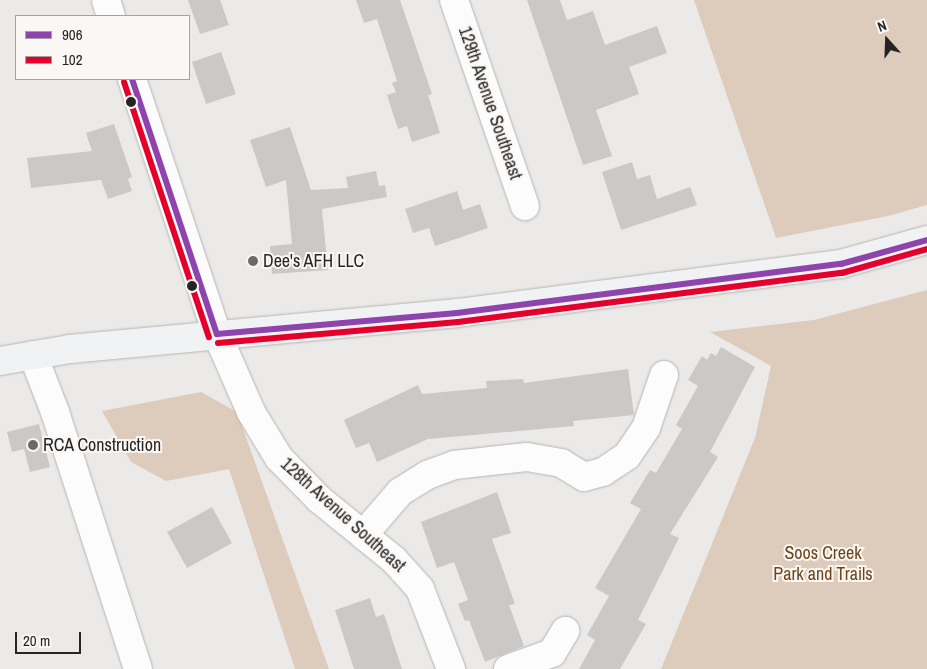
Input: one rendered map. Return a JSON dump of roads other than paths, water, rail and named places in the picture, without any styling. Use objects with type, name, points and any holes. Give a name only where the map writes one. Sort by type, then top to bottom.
[{"type":"main road","points":[[0,361],[217,334],[457,313],[841,264],[927,240]]},
{"type":"street","points":[[106,0],[111,15]]},
{"type":"street","name":"129th Avenue Southeast","points":[[454,0],[525,206]]},
{"type":"street","name":"128th Avenue Southeast","points":[[132,80],[217,334],[250,412],[279,458],[319,499],[394,560],[420,589],[451,669]]},
{"type":"street","points":[[33,356],[54,412],[138,669]]},
{"type":"street","points":[[363,535],[400,492],[427,475],[454,465],[527,457],[561,463],[584,477],[603,472],[627,456],[646,428],[664,375]]},
{"type":"street","points":[[508,669],[552,653],[565,631]]},
{"type":"place","name":"Dee's AFH LLC","points":[[253,261]]},
{"type":"place","name":"RCA Construction","points":[[33,445]]},
{"type":"park label","name":"Soos Creek Park and Trails","points":[[823,564]]}]
